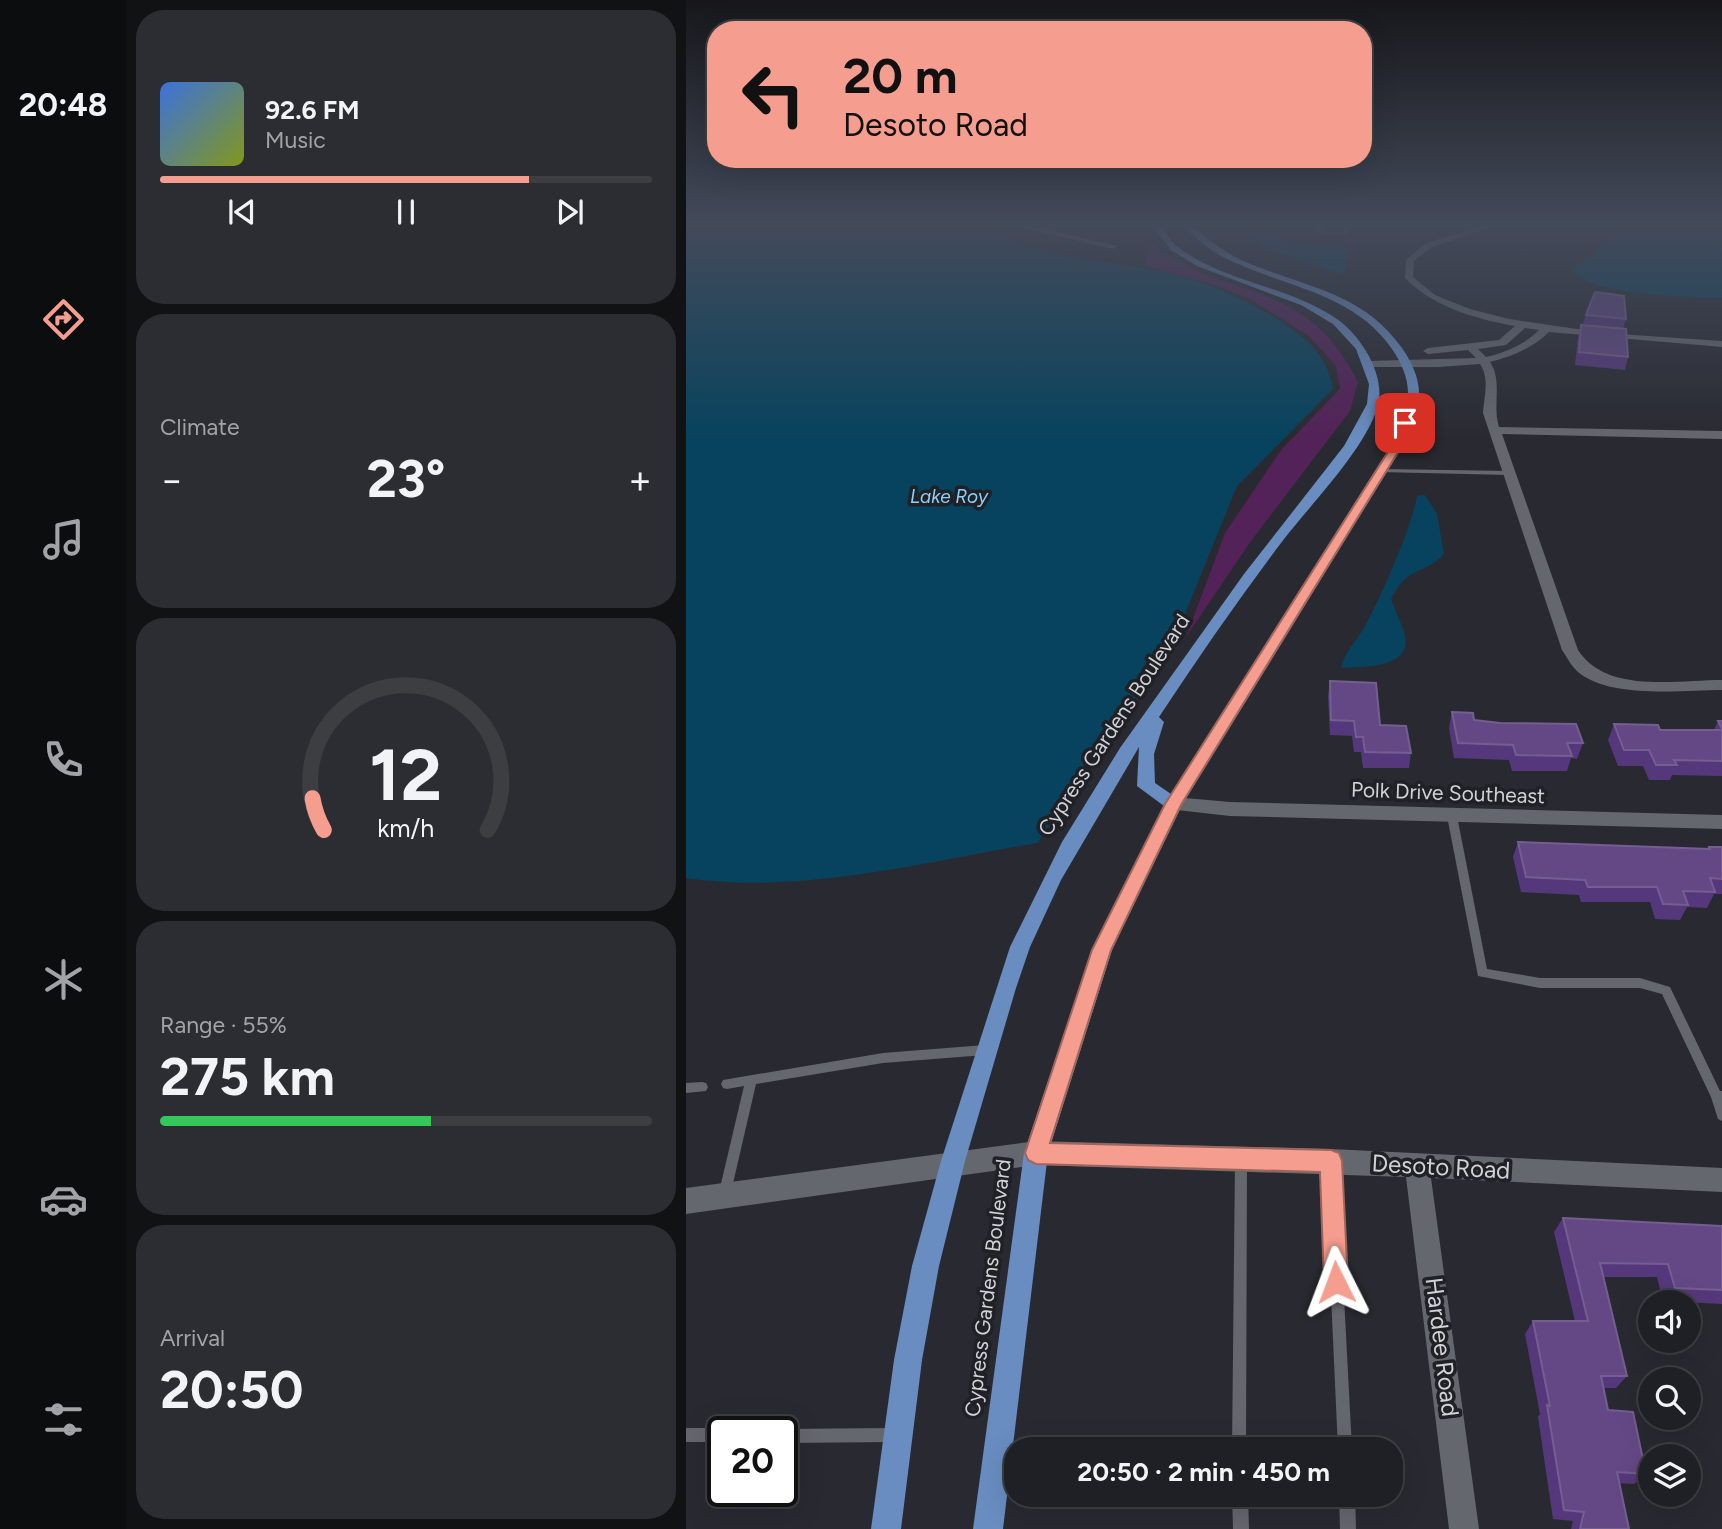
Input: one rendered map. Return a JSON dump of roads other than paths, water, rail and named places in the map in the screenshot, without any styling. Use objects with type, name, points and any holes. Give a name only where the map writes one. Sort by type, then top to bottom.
[{"type":"main road","points":[[1294,297],[1334,320],[1364,358]]},
{"type":"main road","name":"Cypress Gardens Boulevard","points":[[988,1529],[1036,1153],[1102,950],[1174,804],[1398,444],[1413,402],[1413,376],[1396,343],[1370,319],[1335,297]]},
{"type":"main road","name":"Cypress Gardens Boulevard","points":[[886,1529],[912,1333],[950,1167],[1020,948],[1074,835],[1167,693],[1274,542],[1347,449],[1371,411],[1374,386],[1364,358]]},
{"type":"main road","points":[[1167,693],[1144,754],[1146,786],[1174,804]]},
{"type":"street","points":[[1435,297],[1463,310],[1548,327],[1651,340],[1722,344]]},
{"type":"street","points":[[1364,358],[1502,343],[1524,323]]},
{"type":"street","points":[[1364,358],[1406,363],[1502,358],[1533,343],[1548,327]]},
{"type":"street","points":[[1472,348],[1483,360],[1494,382],[1489,402],[1495,430],[1570,650],[1583,669],[1600,678],[1645,684],[1722,685]]},
{"type":"street","points":[[1495,430],[1722,435]]},
{"type":"street","name":"Polk Drive Southeast","points":[[1174,804],[1230,809],[1722,822]]},
{"type":"street","name":"Desoto Road","points":[[686,1201],[950,1167],[1036,1153],[1417,1164],[1722,1180]]},
{"type":"street","name":"Hardee Road","points":[[1417,1164],[1464,1529]]},
{"type":"lane","points":[[1381,471],[1510,474]]},
{"type":"lane","points":[[1452,816],[1482,973],[1540,983],[1640,983],[1666,990],[1719,1096],[1722,1115]]},
{"type":"lane","points":[[727,1084],[883,1058],[987,1050]]},
{"type":"lane","points":[[724,1197],[751,1081]]},
{"type":"lane","points":[[686,1088],[702,1087]]},
{"type":"lane","points":[[1239,1437],[1241,1158]]},
{"type":"lane","points":[[1331,1161],[1344,1437]]},
{"type":"lane","points":[[686,1435],[707,1435]]},
{"type":"lane","points":[[798,1436],[898,1435]]},
{"type":"lane","points":[[1240,1507],[1241,1529]]},
{"type":"lane","points":[[1347,1507],[1348,1529]]},
{"type":"water","name":"Lake Roy","points":[[686,297],[1236,297],[1280,321],[1315,349],[1326,367],[1333,389],[1237,486],[1163,668],[1118,725],[1037,843],[907,867],[818,879],[729,882],[686,878]]},
{"type":"water","points":[[1425,495],[1437,514],[1444,554],[1404,581],[1391,599],[1404,631],[1405,647],[1401,655],[1383,664],[1341,668],[1385,585],[1409,526],[1417,496]]}]
